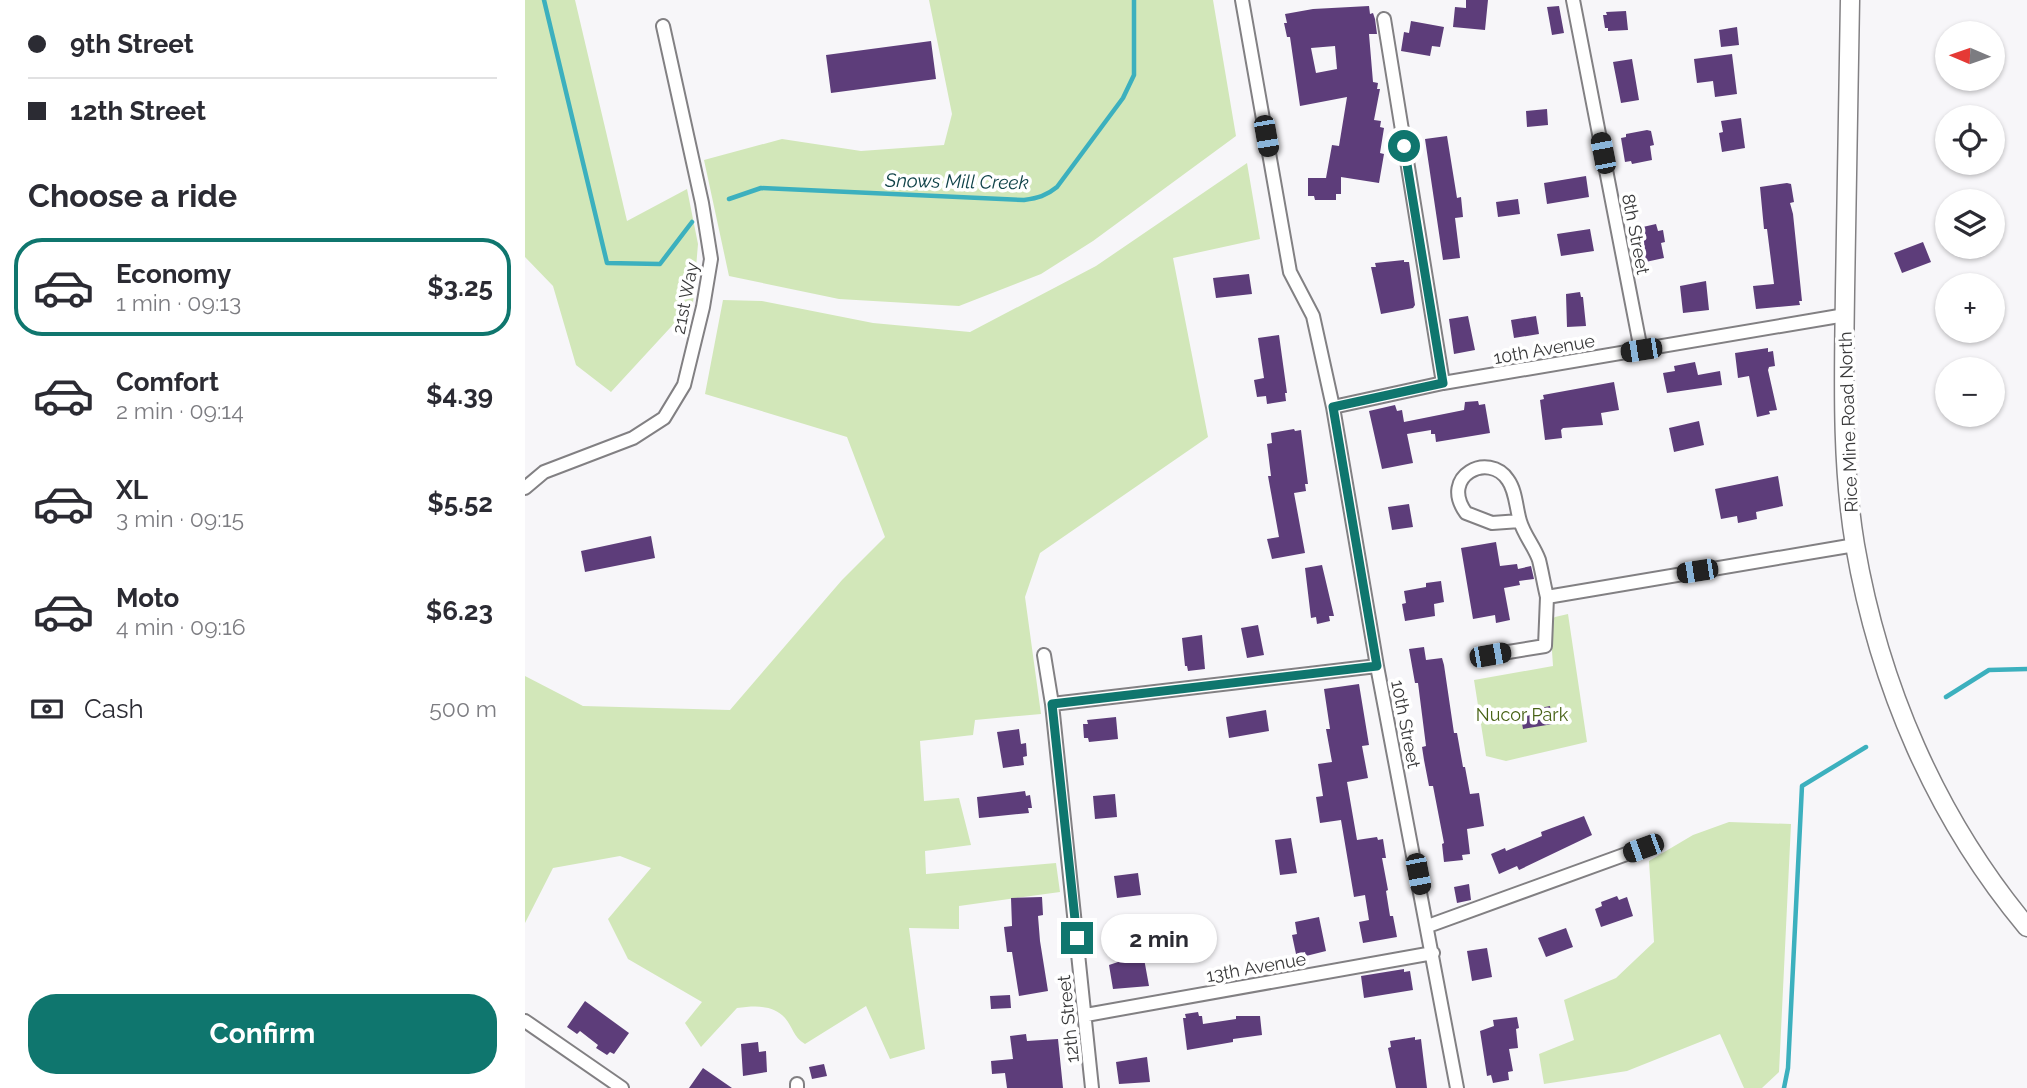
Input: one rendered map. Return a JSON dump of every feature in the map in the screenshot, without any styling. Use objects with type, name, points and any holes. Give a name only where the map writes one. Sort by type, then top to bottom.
[{"type":"main road","name":"Rice Mine Road North","points":[[1850,0],[1845,315],[1847,472],[1855,545],[1876,640],[1912,742],[1949,817],[1998,892],[2027,927]]},
{"type":"street","name":"10th Street","points":[[1242,0],[1290,272],[1313,316],[1333,407],[1377,666],[1457,1088]]},
{"type":"street","name":"8th Street","points":[[1573,0],[1641,350]]},
{"type":"street","points":[[1384,19],[1443,383]]},
{"type":"street","name":"21st Way","points":[[525,488],[544,472],[633,438],[664,418],[684,385],[703,307],[711,259],[702,203],[663,26]]},
{"type":"street","name":"10th Avenue","points":[[1333,407],[1443,383],[1845,315]]},
{"type":"street","points":[[1490,655],[1545,646],[1547,597],[1538,559],[1520,521],[1509,480],[1495,469],[1474,469],[1459,481],[1458,498],[1466,513],[1492,523],[1520,521]]},
{"type":"street","points":[[1547,597],[1855,545]]},
{"type":"street","name":"12th Street","points":[[1044,655],[1052,704],[1092,1088]]},
{"type":"street","points":[[1052,704],[1377,666]]},
{"type":"street","points":[[1428,926],[1643,848]]},
{"type":"street","name":"13th Avenue","points":[[1086,1015],[1433,953]]},
{"type":"street","points":[[525,1021],[622,1088]]},
{"type":"green space","points":[[525,0],[575,0],[627,221],[687,189],[698,244],[693,303],[611,392],[576,365],[553,286],[525,257]]},
{"type":"green space","points":[[929,0],[1213,0],[1236,136],[1093,241],[1041,274],[959,306],[839,299],[729,276],[704,160],[782,139],[861,151],[944,145],[952,114]]},
{"type":"green space","points":[[1247,163],[1260,239],[1173,258],[1208,437],[1040,553],[1025,597],[1041,714],[975,720],[973,735],[920,741],[924,801],[959,798],[971,845],[925,851],[926,874],[1056,863],[1060,892],[959,906],[959,929],[909,928],[925,1049],[890,1059],[866,1006],[805,1044],[785,1018],[775,1010],[737,1008],[701,1047],[685,1023],[702,1002],[628,959],[608,919],[651,868],[620,856],[553,868],[525,923],[525,676],[583,706],[730,710],[842,580],[885,537],[847,437],[705,394],[723,300],[762,301],[873,323],[970,332],[1096,266]]},
{"type":"green space","name":"Nucor Park","points":[[1568,614],[1587,742],[1506,761],[1486,756],[1474,680],[1553,666],[1550,621]]},
{"type":"green space","points":[[1729,822],[1791,824],[1779,1072],[1762,1088],[1744,1088],[1720,1034],[1627,1071],[1544,1084],[1539,1054],[1574,1040],[1564,1000],[1616,978],[1654,942],[1649,861],[1693,835]]},
{"type":"building","points":[[1466,0],[1488,0],[1485,30],[1453,27],[1455,7],[1466,8]]},
{"type":"building","points":[[1369,6],[1370,14],[1373,13],[1375,19],[1377,34],[1369,34],[1373,82],[1378,83],[1377,89],[1380,89],[1374,120],[1381,121],[1380,127],[1384,128],[1380,153],[1384,154],[1379,183],[1341,177],[1341,194],[1336,194],[1336,200],[1315,200],[1314,196],[1308,196],[1308,178],[1326,178],[1332,145],[1339,146],[1347,97],[1300,106],[1290,37],[1287,37],[1284,23],[1287,23],[1285,14],[1313,9]],"holes":[[[1335,46],[1337,69],[1316,73],[1311,48]]]},
{"type":"building","points":[[1559,6],[1564,33],[1552,35],[1547,7]]},
{"type":"building","points":[[1626,11],[1628,30],[1608,31],[1608,28],[1605,28],[1603,15],[1607,15],[1606,12]]},
{"type":"building","points":[[1411,21],[1444,27],[1440,47],[1432,46],[1430,56],[1401,51],[1404,32],[1409,33]]},
{"type":"building","points":[[1737,27],[1739,45],[1721,47],[1719,30]]},
{"type":"building","points":[[931,41],[936,79],[831,93],[826,55]]},
{"type":"building","points":[[1732,54],[1737,94],[1715,97],[1713,81],[1697,83],[1694,59]]},
{"type":"building","points":[[1632,59],[1639,100],[1621,103],[1613,62]]},
{"type":"building","points":[[1547,109],[1548,125],[1527,127],[1526,111]]},
{"type":"building","points":[[1741,118],[1745,148],[1722,152],[1719,133],[1723,132],[1721,121]]},
{"type":"building","points":[[1651,131],[1654,145],[1650,146],[1652,160],[1632,164],[1631,161],[1625,162],[1621,138],[1626,137],[1626,134]]},
{"type":"building","points":[[1447,136],[1457,198],[1461,197],[1463,217],[1455,218],[1460,258],[1443,260],[1425,139]]},
{"type":"building","points":[[1586,176],[1589,197],[1547,204],[1544,183]]},
{"type":"building","points":[[1791,184],[1794,202],[1790,203],[1802,301],[1799,301],[1800,305],[1756,309],[1753,286],[1774,284],[1760,187]]},
{"type":"building","points":[[1518,199],[1520,214],[1498,217],[1496,202]]},
{"type":"building","points":[[1656,224],[1658,231],[1663,230],[1665,242],[1661,243],[1664,258],[1641,263],[1634,229]]},
{"type":"building","points":[[1590,229],[1594,251],[1561,256],[1557,234]]},
{"type":"building","points":[[1923,242],[1931,262],[1902,273],[1894,253]]},
{"type":"building","points":[[1404,260],[1409,262],[1415,305],[1413,308],[1381,314],[1371,267],[1376,267],[1375,263]]},
{"type":"building","points":[[1249,274],[1252,294],[1216,298],[1213,278]]},
{"type":"building","points":[[1706,281],[1709,310],[1683,313],[1680,286]]},
{"type":"building","points":[[1580,292],[1586,326],[1567,327],[1566,294]]},
{"type":"building","points":[[1468,316],[1475,350],[1454,354],[1449,319]]},
{"type":"building","points":[[1536,316],[1539,334],[1514,338],[1511,320]]},
{"type":"building","points":[[1279,335],[1286,401],[1267,404],[1266,396],[1257,397],[1254,380],[1264,378],[1258,338]]},
{"type":"building","points":[[1768,348],[1768,352],[1773,351],[1775,366],[1769,367],[1768,370],[1777,410],[1757,417],[1749,376],[1738,378],[1735,353]]},
{"type":"building","points":[[1695,362],[1698,375],[1720,371],[1722,385],[1667,393],[1663,373],[1675,371],[1674,366]]},
{"type":"building","points":[[1614,382],[1619,410],[1601,413],[1603,425],[1563,428],[1562,438],[1545,440],[1540,400],[1544,399],[1543,395]]},
{"type":"building","points":[[1478,401],[1479,405],[1485,404],[1490,433],[1436,442],[1435,434],[1431,434],[1431,430],[1407,434],[1413,463],[1382,469],[1369,411],[1395,405],[1397,411],[1402,410],[1404,422],[1464,410],[1465,402]]},
{"type":"building","points":[[1699,421],[1704,445],[1674,452],[1669,428]]},
{"type":"building","points":[[1301,430],[1308,484],[1305,484],[1306,491],[1294,493],[1305,553],[1272,559],[1267,539],[1279,537],[1268,476],[1271,476],[1267,444],[1272,443],[1271,433]]},
{"type":"building","points":[[1778,476],[1783,506],[1756,512],[1757,519],[1738,523],[1737,516],[1721,519],[1715,489]]},
{"type":"building","points":[[1409,504],[1413,527],[1392,530],[1388,507]]},
{"type":"building","points":[[651,536],[655,558],[585,572],[581,551]]},
{"type":"building","points":[[1496,542],[1500,566],[1517,564],[1518,569],[1531,566],[1534,579],[1519,581],[1520,585],[1504,588],[1510,620],[1496,623],[1495,615],[1473,619],[1461,548]]},
{"type":"building","points":[[1322,565],[1334,616],[1329,616],[1330,621],[1317,624],[1316,617],[1311,618],[1305,568]]},
{"type":"building","points":[[1441,581],[1444,602],[1434,604],[1435,616],[1405,621],[1402,604],[1406,603],[1404,591]]},
{"type":"building","points":[[1258,625],[1264,655],[1247,658],[1241,628]]},
{"type":"building","points":[[1202,635],[1205,669],[1188,671],[1182,638]]},
{"type":"building","points":[[1424,647],[1426,660],[1442,658],[1454,733],[1457,733],[1470,794],[1479,793],[1484,826],[1467,829],[1470,854],[1462,855],[1463,860],[1444,862],[1444,843],[1433,786],[1429,786],[1424,760],[1422,747],[1426,746],[1418,683],[1415,683],[1409,649]]},
{"type":"building","points":[[1359,684],[1369,745],[1362,746],[1368,778],[1347,782],[1357,840],[1377,837],[1378,840],[1383,839],[1386,891],[1397,937],[1363,943],[1359,922],[1369,920],[1365,895],[1354,897],[1341,820],[1320,823],[1316,797],[1323,796],[1318,764],[1332,762],[1326,729],[1330,729],[1324,689]]},
{"type":"building","points":[[1550,706],[1553,724],[1523,729],[1520,712]]},
{"type":"building","points":[[1266,710],[1269,731],[1229,738],[1226,717]]},
{"type":"building","points":[[1116,717],[1118,739],[1089,742],[1088,738],[1084,738],[1083,724],[1088,724],[1087,720]]},
{"type":"building","points":[[1019,729],[1021,744],[1026,743],[1027,756],[1023,757],[1024,765],[1003,768],[997,732]]},
{"type":"building","points":[[1025,791],[1026,796],[1030,795],[1032,808],[1028,808],[1029,813],[979,818],[977,797]]},
{"type":"building","points":[[1115,794],[1117,817],[1095,819],[1093,796]]},
{"type":"building","points":[[1584,816],[1592,835],[1519,870],[1517,866],[1499,874],[1491,854],[1505,848],[1506,851],[1542,836],[1541,832]]},
{"type":"building","points":[[1291,838],[1297,873],[1280,875],[1275,840]]},
{"type":"building","points":[[1138,873],[1141,895],[1117,898],[1114,876]]},
{"type":"building","points":[[1469,884],[1471,900],[1457,903],[1454,887]]},
{"type":"building","points":[[1617,896],[1619,900],[1627,897],[1633,916],[1601,927],[1595,909],[1602,906],[1601,902]]},
{"type":"building","points":[[1042,897],[1043,915],[1038,916],[1048,991],[1019,996],[1012,952],[1007,952],[1004,927],[1012,926],[1011,898]]},
{"type":"building","points":[[1319,917],[1326,951],[1306,956],[1305,952],[1296,954],[1292,935],[1297,934],[1295,922]]},
{"type":"building","points":[[1566,928],[1573,947],[1546,957],[1538,938]]},
{"type":"building","points":[[1141,942],[1149,986],[1113,989],[1109,965],[1118,962],[1116,946]]},
{"type":"building","points":[[1487,948],[1492,977],[1472,981],[1467,951]]},
{"type":"building","points":[[1404,969],[1404,972],[1410,971],[1413,990],[1364,998],[1361,976]]},
{"type":"building","points":[[1010,995],[1011,1008],[991,1009],[990,996]]},
{"type":"building","points":[[585,1001],[629,1033],[614,1054],[610,1052],[607,1055],[580,1031],[577,1034],[567,1027]]},
{"type":"building","points":[[1198,1012],[1199,1016],[1202,1016],[1203,1024],[1236,1019],[1236,1016],[1260,1016],[1262,1035],[1187,1050],[1183,1018],[1186,1018],[1185,1014]]},
{"type":"building","points":[[1517,1017],[1518,1048],[1509,1049],[1513,1071],[1508,1072],[1509,1080],[1493,1083],[1491,1075],[1487,1076],[1480,1031],[1494,1026],[1493,1020]]},
{"type":"building","points":[[1026,1034],[1027,1041],[1058,1039],[1063,1088],[1007,1088],[1005,1073],[992,1074],[991,1061],[1013,1059],[1010,1036]]},
{"type":"building","points":[[1415,1037],[1415,1040],[1421,1039],[1427,1088],[1396,1088],[1388,1048],[1391,1047],[1390,1041]]},
{"type":"building","points":[[758,1042],[759,1052],[766,1051],[767,1072],[743,1076],[741,1044]]},
{"type":"building","points":[[1147,1057],[1150,1082],[1119,1084],[1116,1062]]},
{"type":"building","points":[[824,1064],[827,1076],[812,1079],[809,1067]]},
{"type":"building","points":[[703,1068],[732,1088],[689,1088]]},
{"type":"waterway","name":"Snows Mill Creek","points":[[544,0],[607,263],[660,264],[692,222]]},
{"type":"waterway","name":"Snows Mill Creek","points":[[729,199],[761,188],[1024,200],[1045,195],[1057,187],[1123,98],[1134,75],[1134,0]]},
{"type":"waterway","points":[[1946,697],[1989,670],[2027,669]]},
{"type":"waterway","points":[[1784,1088],[1788,1068],[1802,786],[1866,747]]},
{"type":"route","points":[[1077,938],[1052,704],[1377,666],[1333,407],[1443,383],[1404,146]]}]
